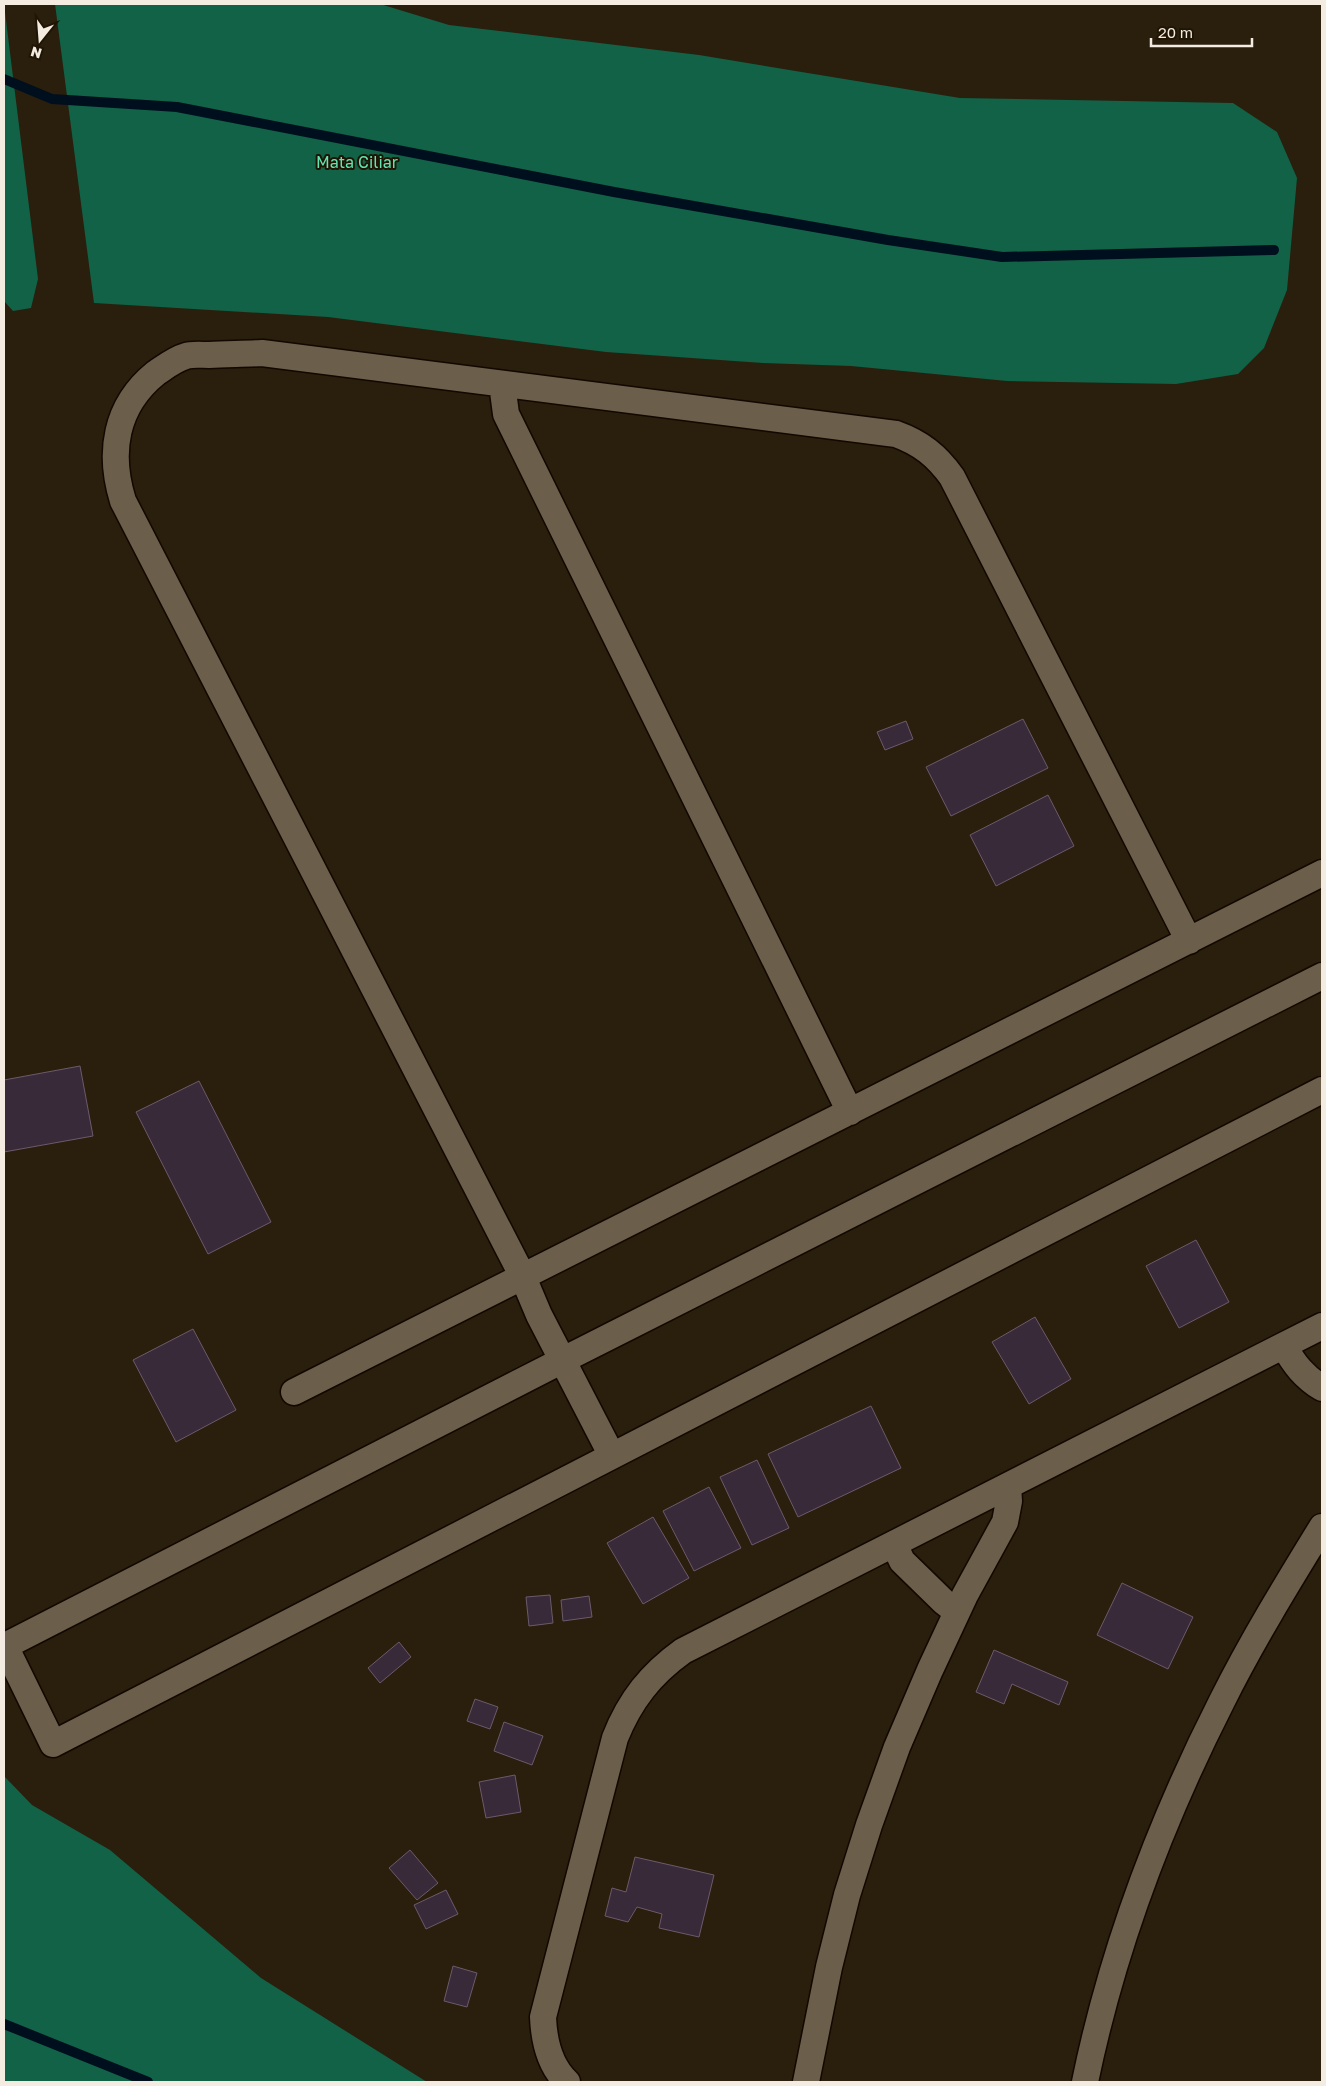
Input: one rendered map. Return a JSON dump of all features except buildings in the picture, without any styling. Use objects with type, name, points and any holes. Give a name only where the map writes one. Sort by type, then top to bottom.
[{"type":"street","points":[[612,1456],[539,1315],[523,1277],[123,501],[116,480],[114,458],[119,430],[123,416],[133,397],[148,380],[166,366],[186,356],[262,353],[896,434],[912,440],[927,449],[941,462],[952,477],[1188,941]]},
{"type":"street","points":[[502,384],[506,414],[850,1112]]},
{"type":"street","points":[[294,1392],[1322,873]]},
{"type":"street","points":[[1322,976],[563,1360],[5,1646],[53,1744],[1322,1090]]},
{"type":"street","points":[[567,2082],[554,2066],[547,2050],[543,2017],[615,1738],[633,1700],[644,1684],[662,1666],[683,1650],[1322,1326]]},
{"type":"street","points":[[1284,1346],[1294,1365],[1311,1382],[1322,1388]]},
{"type":"street","points":[[806,2082],[829,1967],[847,1895],[869,1825],[901,1738],[930,1670],[957,1612],[1005,1522],[1009,1501],[1008,1486]]},
{"type":"street","points":[[1085,2082],[1109,1990],[1130,1921],[1154,1853],[1182,1786],[1222,1701],[1248,1652],[1322,1527]]},
{"type":"street","points":[[894,1544],[902,1561],[944,1602],[957,1612]]},
{"type":"green space","points":[[4,4],[38,279],[31,308],[13,311],[4,301]]},
{"type":"green space","name":"Mata Ciliar","points":[[55,4],[380,4],[449,25],[699,55],[960,98],[1233,103],[1277,132],[1297,178],[1287,290],[1264,348],[1238,374],[1176,384],[1007,381],[851,366],[763,363],[606,352],[328,317],[94,303]]},
{"type":"green space","points":[[4,1776],[32,1805],[110,1850],[261,1978],[427,2082],[4,2082]]},
{"type":"waterway","points":[[4,79],[52,99],[177,107],[614,192],[888,240],[1002,257],[1274,250]]},
{"type":"waterway","points":[[4,2024],[148,2082]]}]
